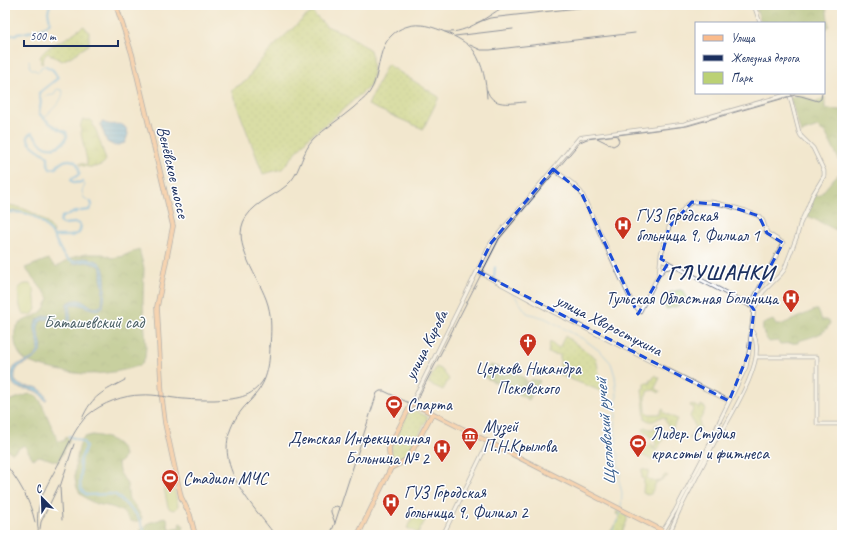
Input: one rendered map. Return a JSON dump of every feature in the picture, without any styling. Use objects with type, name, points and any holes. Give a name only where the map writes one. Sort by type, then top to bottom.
[{"type":"main road","name":"Венёвское шоссе","points":[[116,6],[132,54],[173,226],[157,307],[162,399],[180,494],[190,515],[195,535]]},
{"type":"main road","points":[[412,403],[670,535]]},
{"type":"main road","name":"улица Кирова","points":[[391,468],[389,452],[390,444],[412,403]]},
{"type":"main road","points":[[358,535],[391,468],[409,457],[432,414]]},
{"type":"main road","points":[[389,452],[393,460],[399,463]]},
{"type":"street","points":[[754,5],[760,22]]},
{"type":"street","name":"улица Кирова","points":[[412,403],[487,251],[496,238],[578,140],[582,137],[684,124],[786,94]]},
{"type":"street","points":[[670,535],[688,492],[748,381],[756,356],[756,343],[752,331],[754,309],[763,292],[784,270],[800,224],[812,196],[824,176],[823,167],[813,148],[799,132],[789,94]]},
{"type":"street","points":[[553,170],[572,183],[581,192],[632,302],[640,311],[659,274],[665,268],[674,266]]},
{"type":"street","points":[[659,274],[669,227],[687,205],[695,201],[712,202],[746,211],[759,216],[767,233],[783,243],[750,306]]},
{"type":"street","points":[[661,259],[754,309]]},
{"type":"street","name":"улица Хворостухина","points":[[477,271],[551,311],[729,402]]},
{"type":"street","points":[[663,531],[710,446],[715,431],[746,367],[753,336]]},
{"type":"street","points":[[750,352],[753,351],[756,356]]},
{"type":"street","points":[[756,356],[817,357],[817,424],[842,424]]},
{"type":"street","points":[[741,378],[748,381]]},
{"type":"street","points":[[715,431],[720,434]]},
{"type":"street","points":[[442,535],[488,442]]},
{"type":"street","points":[[670,518],[675,521]]},
{"type":"highlighted area","points":[[553,169],[581,192],[638,314],[668,263],[661,259],[669,227],[692,202],[729,206],[759,216],[767,233],[783,243],[750,304],[754,310],[749,352],[729,401],[477,271],[491,243]]},
{"type":"green space","points":[[755,5],[826,5],[829,26],[825,30],[825,22],[761,22]]},
{"type":"green space","points":[[312,12],[326,26],[347,34],[370,50],[373,75],[370,86],[309,137],[282,169],[263,174],[231,90],[246,81],[260,61],[280,40]]},
{"type":"green space","points":[[84,26],[89,32],[89,45],[61,61],[48,53],[44,57],[43,64],[41,63],[40,57],[43,52]]},
{"type":"green space","points":[[387,64],[439,97],[423,129],[368,105]]},
{"type":"green space","points":[[802,96],[816,102],[825,97],[825,109],[842,110],[842,166],[825,132],[821,131],[818,127],[801,133],[790,98]]},
{"type":"green space","points":[[82,120],[91,120],[97,133],[106,160],[101,165],[87,167],[80,165],[80,163],[87,165],[81,135]]},
{"type":"green space","points":[[842,173],[842,233],[806,215],[814,194],[819,196],[836,176]]},
{"type":"green space","points":[[10,205],[23,208],[40,217],[54,231],[53,234],[43,222],[33,215],[5,210],[5,206]]},
{"type":"green space","name":"Баташевский сад","points":[[139,249],[144,268],[143,302],[146,347],[145,358],[141,365],[115,372],[81,374],[36,365],[22,357],[15,342],[16,327],[22,322],[39,314],[45,307],[49,298],[25,268],[48,259],[56,267],[74,257],[86,254],[103,254],[112,258],[123,256]]},
{"type":"green space","points":[[25,284],[30,284],[34,288],[36,309],[33,314],[29,315],[22,312],[19,303],[18,290]]},
{"type":"green space","points":[[680,290],[683,291],[686,299],[684,302],[678,306],[666,309],[662,295]]},
{"type":"green space","points":[[818,310],[822,320],[830,322],[826,330],[812,337],[798,341],[798,343],[780,344],[778,341],[769,342],[765,335],[763,324],[773,320],[776,325],[780,325]]},
{"type":"green space","points":[[565,336],[596,358],[603,392],[560,375],[560,355],[548,353],[550,342],[559,348]]},
{"type":"green space","points":[[490,365],[520,375],[527,381],[517,393],[483,376]]},
{"type":"green space","points":[[436,367],[441,369],[449,379],[443,390],[428,383]]},
{"type":"green space","points":[[655,375],[660,378],[655,388],[660,391],[659,393],[654,390],[648,391],[645,397],[646,411],[649,414],[660,414],[662,409],[664,410],[663,412],[677,419],[671,431],[665,420],[666,418],[662,417],[652,421],[645,419],[642,389],[644,388],[644,383],[650,383],[650,379],[652,380]]},
{"type":"green space","points":[[532,379],[540,381],[529,400],[518,394]]},
{"type":"green space","points":[[29,394],[37,396],[41,402],[58,441],[64,441],[66,437],[70,440],[58,462],[39,456],[33,459],[24,445],[12,453],[5,448],[5,402]]},
{"type":"green space","points":[[691,404],[700,408],[701,405],[706,408],[699,422],[699,426],[701,427],[697,435],[689,439],[695,426],[690,416],[694,408],[690,406]]},
{"type":"green space","points":[[410,408],[428,417],[407,457],[402,461],[397,461],[392,456],[391,447]]},
{"type":"green space","points":[[659,424],[663,432],[661,433],[664,437],[657,450],[649,446],[651,443],[653,446],[656,445],[654,437],[650,438],[643,430],[645,427],[655,429],[655,425]]},
{"type":"green space","points":[[92,435],[108,438],[118,444],[121,448],[124,458],[118,464],[119,471],[127,484],[129,500],[133,503],[142,517],[141,520],[133,522],[123,512],[92,502],[79,492],[75,481],[75,476],[80,443],[86,436]]},
{"type":"green space","points":[[636,440],[657,451],[652,460],[637,453]]},
{"type":"green space","points":[[642,469],[649,471],[647,478],[655,482],[661,480],[665,475],[668,476],[656,483],[651,494],[647,495],[643,493],[644,479],[642,478]]},
{"type":"green space","name":"Стадион МЧС","points":[[171,475],[178,505],[174,510],[168,507],[162,479],[165,476]]},
{"type":"green space","points":[[416,511],[427,517],[418,533],[407,528]]},
{"type":"green space","points":[[617,511],[627,516],[627,521],[621,535],[605,535],[606,533],[609,534],[620,516],[616,514]]},
{"type":"green space","points":[[164,517],[167,518],[169,529],[180,527],[179,524],[181,523],[184,526],[183,530],[175,533],[175,535],[142,535],[140,531],[141,528],[147,526],[148,523]]},
{"type":"water","points":[[103,122],[107,124],[124,126],[128,134],[125,143],[115,146],[107,142],[101,126],[101,123]]},
{"type":"water","points":[[83,258],[97,261],[103,268],[105,273],[105,297],[103,307],[98,310],[74,304],[71,305],[71,319],[65,327],[53,320],[42,320],[38,328],[41,344],[40,352],[33,359],[20,366],[15,374],[15,380],[19,384],[23,386],[35,387],[43,392],[47,399],[45,401],[37,392],[18,388],[13,384],[13,369],[19,364],[31,359],[38,351],[39,346],[35,325],[42,317],[48,315],[66,324],[68,319],[67,303],[74,300],[80,300],[93,307],[99,307],[102,305],[103,287],[100,266],[86,262],[73,264],[73,261]]},
{"type":"waterway","points":[[5,37],[37,30],[48,25],[50,21],[48,12],[50,5]]},
{"type":"waterway","points":[[29,60],[30,68],[39,72],[41,67],[46,66]]},
{"type":"waterway","points":[[46,66],[53,70],[58,78],[39,93],[41,102],[39,113],[44,119],[66,132],[67,136],[61,145],[54,147],[43,146],[32,133],[28,135],[28,139],[32,145],[48,157],[50,169],[56,168],[64,161],[72,160],[75,162],[78,165],[79,175],[71,180],[74,183],[83,182]]},
{"type":"waterway","points":[[44,118],[59,102],[63,91],[59,89],[56,90],[54,95],[46,96]]},
{"type":"waterway","points":[[83,182],[85,185],[82,191],[84,198],[91,202]]},
{"type":"waterway","points":[[81,211],[89,210],[92,205],[91,202]]},
{"type":"waterway","points":[[54,236],[71,236],[79,233],[81,228],[78,223],[62,224],[60,221],[62,217],[78,211]]},
{"type":"waterway","points":[[5,212],[18,212],[38,219],[51,232],[64,256],[75,262]]},
{"type":"waterway","name":"Щегловский ручей","points":[[494,279],[495,267]]},
{"type":"waterway","name":"Щегловский ручей","points":[[498,284],[514,295],[527,313],[545,318],[585,340],[601,352],[611,363],[615,376],[617,395],[615,432],[617,440],[615,445],[619,455],[618,464],[621,472],[619,480],[622,493],[621,508]]},
{"type":"waterway","points":[[69,436],[83,442],[86,446],[80,462],[80,484],[84,493],[87,495],[116,495],[136,514],[140,520],[145,535]]},
{"type":"waterway","name":"Щегловский ручей","points":[[611,535],[621,512]]},
{"type":"tram line","points":[[330,535],[377,393],[384,391],[409,403],[417,400],[499,239],[580,142],[587,139],[687,126],[795,95],[818,101],[821,99],[822,94]]},
{"type":"tram line","points":[[597,138],[613,146],[619,141],[617,136],[613,135]]},
{"type":"tram line","points":[[335,523],[331,508],[336,506],[339,507],[340,510]]},
{"type":"railway","points":[[445,32],[453,32],[470,27],[507,5]]},
{"type":"railway","points":[[476,23],[490,18],[604,5]]},
{"type":"railway","points":[[270,347],[271,326],[268,305],[248,261],[241,238],[242,227],[246,217],[256,206],[291,181],[306,150],[313,140],[367,95],[373,86],[383,48],[392,35],[405,27],[420,25],[441,30],[464,42],[474,51],[480,62],[485,79],[487,98]]},
{"type":"railway","points":[[455,36],[513,29]]},
{"type":"railway","points":[[470,45],[481,50],[490,50],[635,33]]},
{"type":"railway","points":[[487,90],[489,96],[498,102],[525,102]]},
{"type":"railway","points":[[270,343],[269,364],[263,383],[241,411],[231,428],[227,445],[229,461],[242,492],[275,535]]},
{"type":"railway","points":[[39,535],[38,514],[42,496],[76,431],[88,415],[113,400],[134,395],[152,395],[199,400],[242,397],[254,391],[264,379]]},
{"type":"railway","points":[[82,419],[94,399],[104,391],[125,380]]},
{"type":"railway","points":[[62,520],[60,487],[74,444]]},
{"type":"railway","points":[[5,464],[23,491],[35,522]]},
{"type":"railway","points":[[40,529],[41,522],[59,485]]},
{"type":"place","name":"ГУЗ Городская больница 9, Филиал 1","points":[[623,240]]},
{"type":"place","name":"Тульская Областная Больница","points":[[791,313]]},
{"type":"place","name":"Церковь Никандра Псковского","points":[[528,357]]},
{"type":"place","name":"Спарта","points":[[394,419]]},
{"type":"place","name":"Музей П.Н.Крылова","points":[[470,451]]},
{"type":"place","name":"Лидер. Студия красоты и фитнеса","points":[[638,458]]},
{"type":"place","name":"Детская Инфекционная Больница № 2","points":[[442,463]]},
{"type":"place","name":"Стадион МЧС","points":[[170,493]]},
{"type":"place","name":"ГУЗ Городская больница 9, Филиал 2","points":[[391,517]]},
{"type":"district","name":"ГЛУШАНКИ","points":[[721,272]]}]
